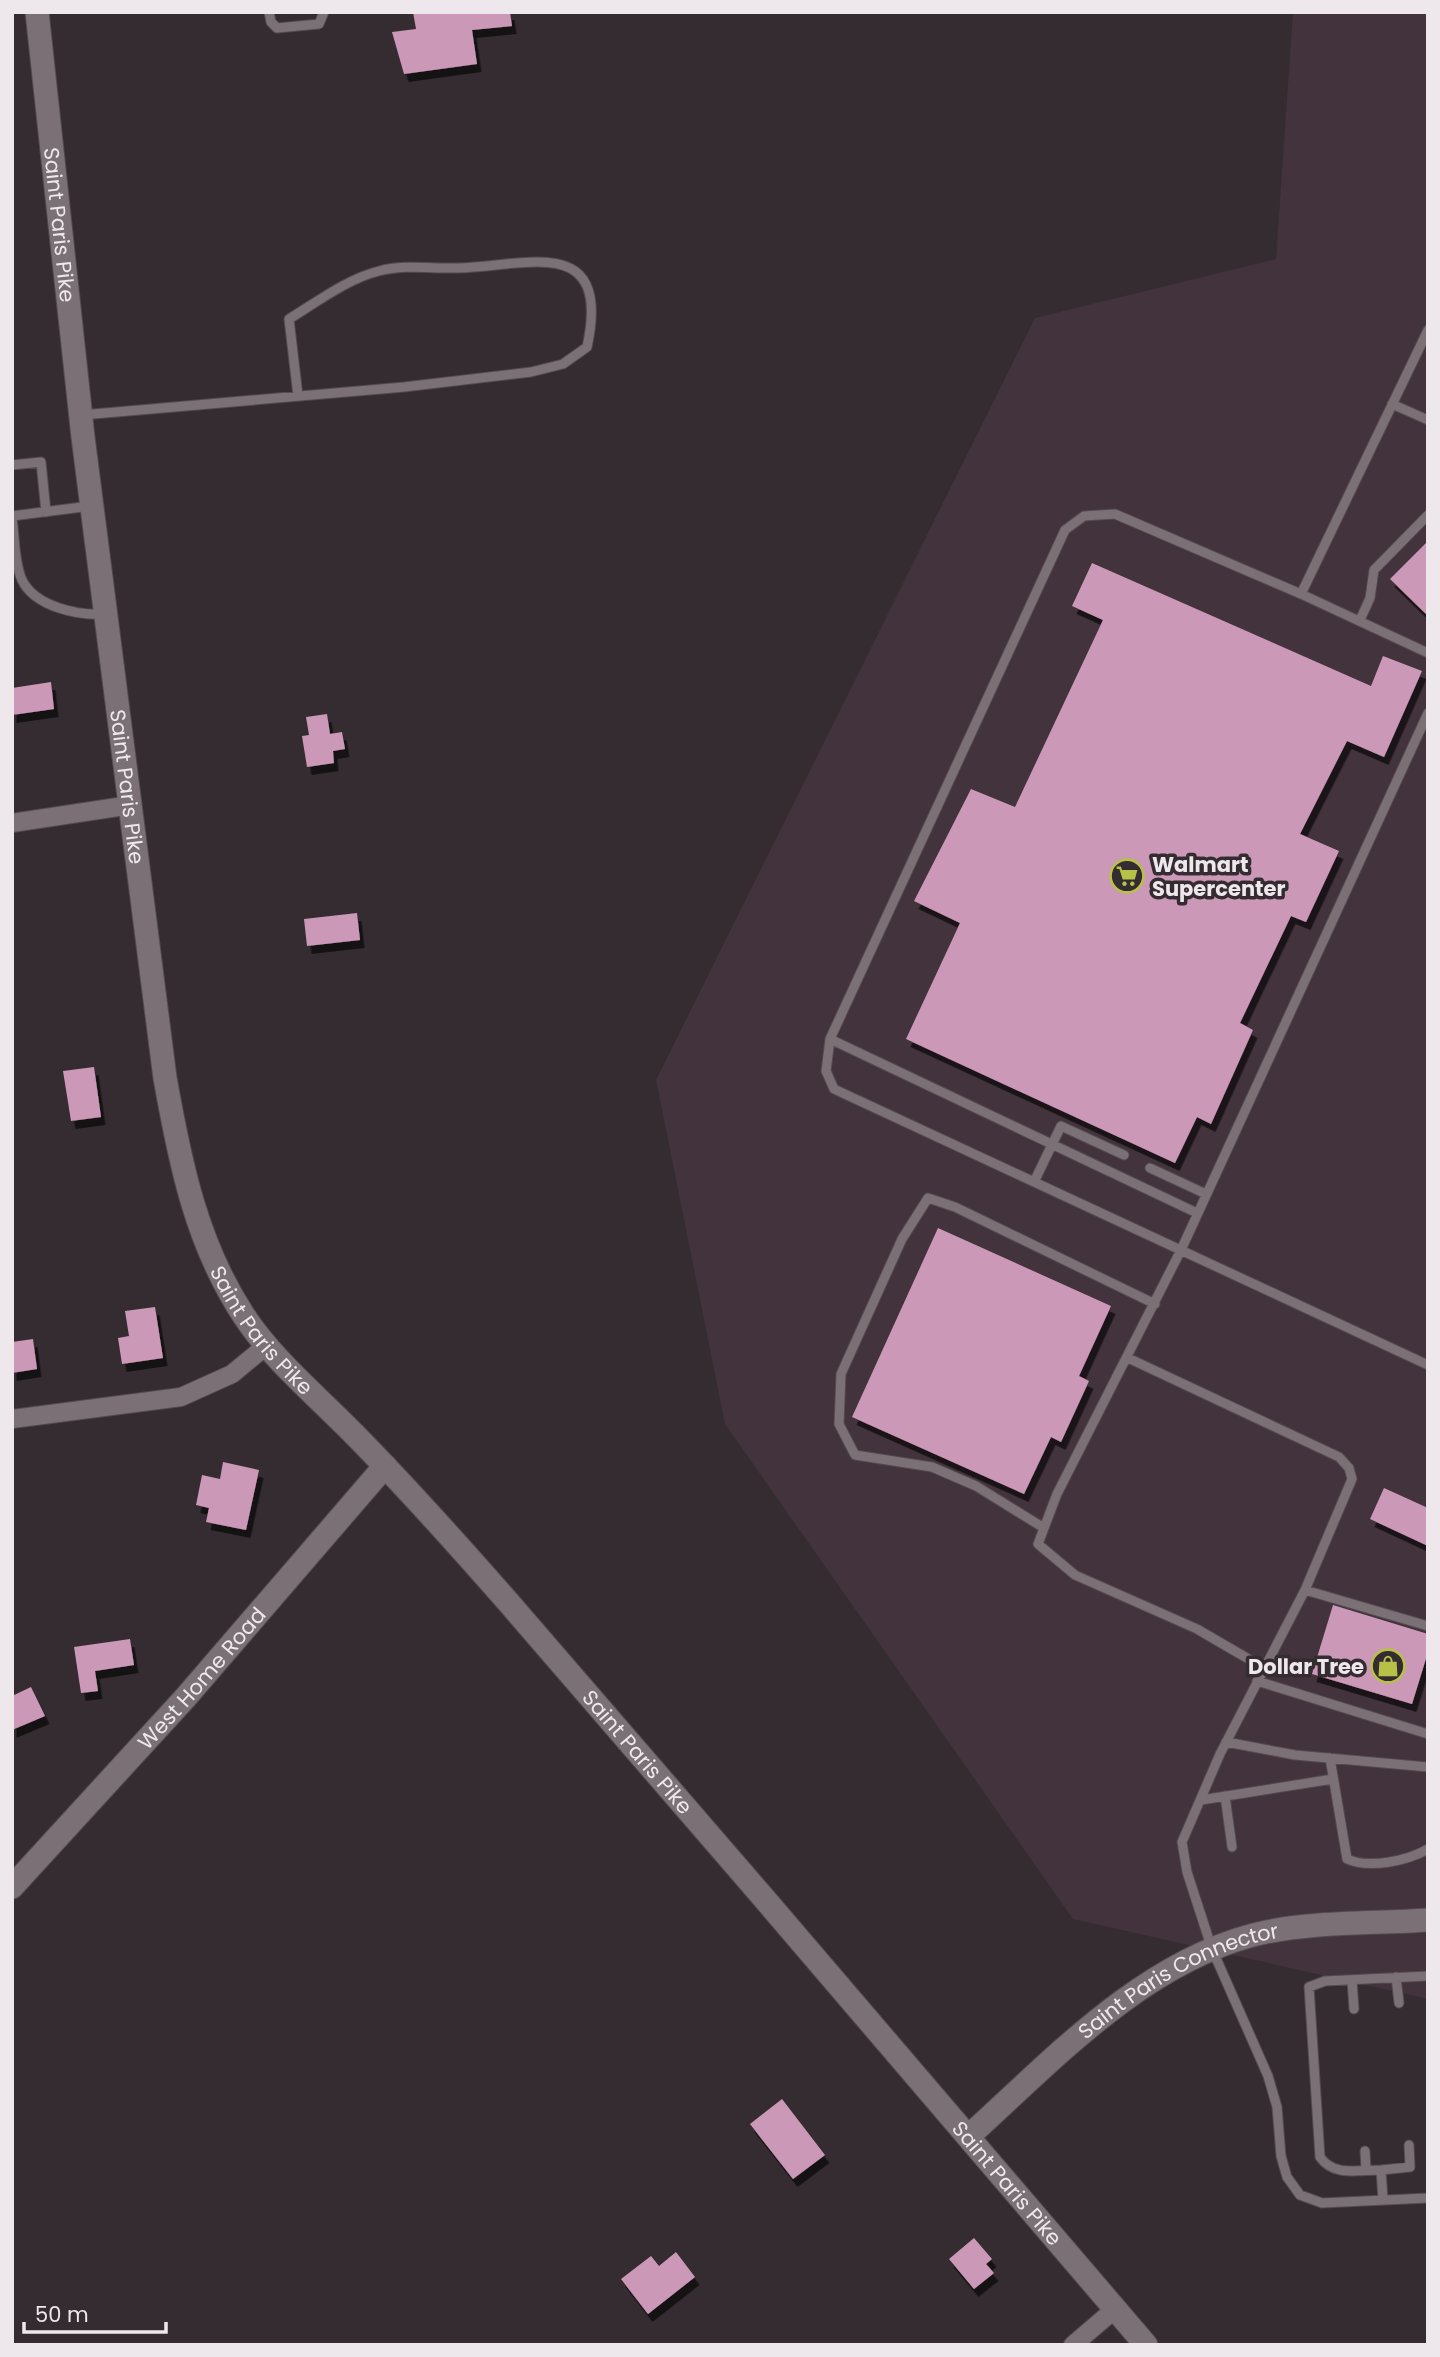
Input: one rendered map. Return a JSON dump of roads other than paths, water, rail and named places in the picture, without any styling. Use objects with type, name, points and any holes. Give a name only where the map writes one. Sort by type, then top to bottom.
[{"type":"street","name":"Saint Paris Pike","points":[[37,12],[80,415],[165,1078],[189,1197],[225,1286],[267,1345],[385,1466],[722,1846],[1146,2345]]},
{"type":"street","points":[[12,823],[131,805]]},
{"type":"street","points":[[12,1419],[181,1397],[232,1374],[267,1345]]},
{"type":"street","name":"West Home Road","points":[[12,1887],[186,1697],[385,1466]]},
{"type":"street","name":"Saint Paris Connector","points":[[969,2136],[1075,2040],[1143,1986],[1212,1949],[1279,1930],[1428,1920]]},
{"type":"street","points":[[1073,2345],[1115,2309]]},
{"type":"lane","points":[[270,12],[271,22],[277,28],[319,24],[324,12]]},
{"type":"lane","points":[[80,415],[298,396],[519,373],[563,364],[587,347],[591,317],[583,279],[574,269],[540,260],[461,268],[380,270],[355,279],[289,319],[298,396]]},
{"type":"lane","points":[[1301,594],[1428,330]]},
{"type":"lane","points":[[1417,353],[1428,358]]},
{"type":"lane","points":[[1392,404],[1428,421]]},
{"type":"lane","points":[[12,465],[41,462],[46,512]]},
{"type":"lane","points":[[91,506],[12,518],[18,562],[28,588],[40,598],[82,614],[106,614]]},
{"type":"lane","points":[[1428,653],[1360,620],[1115,514],[1084,516],[1065,530],[830,1039],[826,1071],[834,1089],[1428,1365]]},
{"type":"lane","points":[[1360,620],[1370,598],[1374,570],[1428,515]]},
{"type":"lane","points":[[1264,1668],[1197,1629],[1074,1575],[1038,1544],[1057,1494],[1181,1250],[1428,713]]},
{"type":"lane","points":[[830,1039],[1197,1213]]},
{"type":"lane","points":[[1034,1182],[1061,1126],[1124,1155]]},
{"type":"lane","points":[[1150,1168],[1206,1194]]},
{"type":"lane","points":[[1044,1528],[976,1486],[932,1467],[855,1455],[839,1424],[841,1374],[902,1239],[928,1198],[955,1208],[1155,1304]]},
{"type":"lane","points":[[1128,1358],[1339,1457],[1349,1468],[1352,1479],[1305,1590],[1226,1742],[1182,1842],[1187,1872],[1212,1949],[1268,2076],[1277,2107],[1281,2156],[1287,2178],[1300,2195],[1322,2203],[1428,2198]]},
{"type":"lane","points":[[1305,1590],[1428,1626]]},
{"type":"lane","points":[[1257,1681],[1428,1734]]},
{"type":"lane","points":[[1226,1742],[1330,1758],[1428,1767]]},
{"type":"lane","points":[[1330,1758],[1347,1859],[1359,1864],[1415,1857],[1428,1849]]},
{"type":"lane","points":[[1200,1800],[1333,1779]]},
{"type":"lane","points":[[1225,1796],[1232,1847]]},
{"type":"lane","points":[[1409,2145],[1410,2167],[1337,2171],[1326,2166],[1320,2157],[1309,1987],[1325,1981],[1428,1976]]},
{"type":"lane","points":[[1396,1978],[1399,2003]]},
{"type":"lane","points":[[1352,1980],[1354,2009]]},
{"type":"lane","points":[[1365,2151],[1366,2170]]},
{"type":"lane","points":[[1381,2170],[1383,2200]]},
{"type":"place","name":"Walmart Supercenter","points":[[1127,876]]},
{"type":"place","name":"Dollar Tree","points":[[1388,1666]]}]
